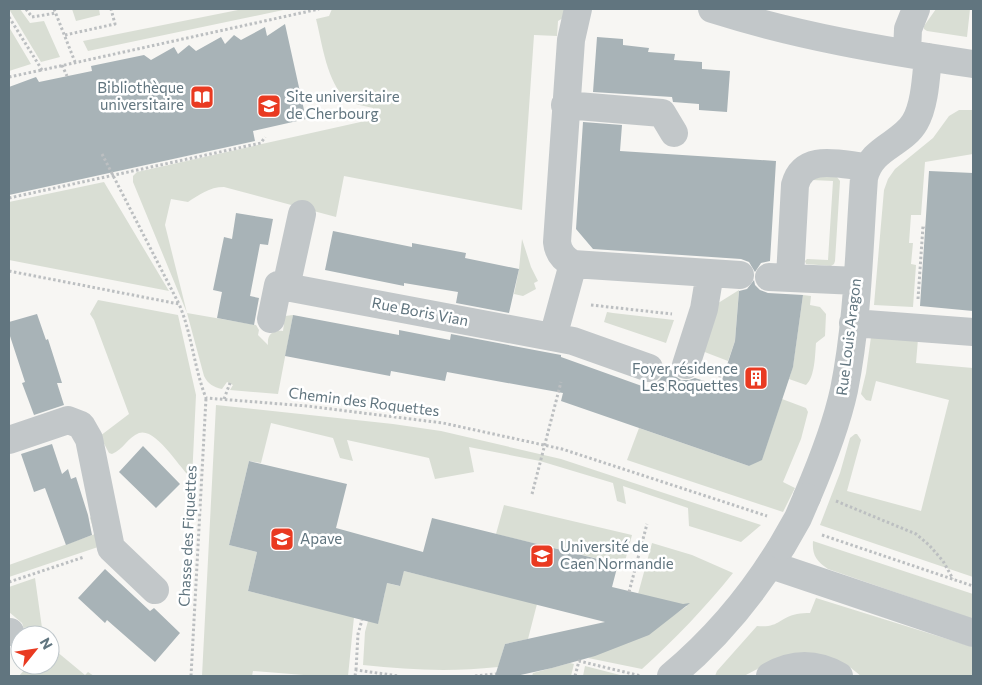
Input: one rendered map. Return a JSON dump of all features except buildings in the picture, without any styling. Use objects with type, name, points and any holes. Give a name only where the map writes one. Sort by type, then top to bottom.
[{"type":"street","points":[[578,9],[571,40],[557,242],[558,251],[564,259],[573,264],[740,275]]},
{"type":"street","points":[[857,281],[779,277],[795,184],[801,171],[813,163],[866,167],[874,157],[907,131],[915,122],[922,97],[917,55],[908,29],[916,9]]},
{"type":"street","points":[[721,10],[765,24],[818,37],[973,64]]},
{"type":"street","points":[[566,106],[662,113],[674,133]]},
{"type":"street","name":"Rue Louis Aragon","points":[[670,676],[691,659],[736,612],[776,556],[798,518],[824,458],[841,402],[848,368],[866,167]]},
{"type":"street","points":[[271,320],[278,285],[286,287],[302,214]]},
{"type":"street","points":[[553,337],[573,264]]},
{"type":"street","points":[[686,365],[701,317],[710,273]]},
{"type":"street","name":"Rue Boris Vian","points":[[286,287],[573,341],[649,368]]},
{"type":"street","points":[[852,323],[973,332]]},
{"type":"street","points":[[9,440],[68,420],[81,425],[89,440],[111,548],[155,590]]},
{"type":"street","points":[[776,556],[973,634]]},
{"type":"street","points":[[770,676],[804,666],[817,667],[839,676]]},
{"type":"path","points":[[26,9],[32,18],[55,11],[75,62]]},
{"type":"path","points":[[65,35],[115,24],[111,9]]},
{"type":"path","points":[[9,77],[319,9]]},
{"type":"path","points":[[9,17],[42,70]]},
{"type":"path","points":[[62,65],[67,76]]},
{"type":"path","points":[[9,198],[261,143],[265,137]]},
{"type":"path","points":[[102,154],[179,304],[206,398]]},
{"type":"path","points":[[918,302],[923,226],[925,226]]},
{"type":"path","points":[[9,271],[179,304]]},
{"type":"path","points":[[563,302],[701,317]]},
{"type":"path","points":[[532,494],[561,382]]},
{"type":"path","points":[[224,399],[230,384]]},
{"type":"path","name":"Chemin des Roquettes","points":[[206,398],[307,406],[443,423],[572,452],[768,516]]},
{"type":"path","name":"Chasse des Fiquettes","points":[[192,676],[206,398]]},
{"type":"path","points":[[835,500],[916,534],[943,561],[953,579]]},
{"type":"path","points":[[629,592],[647,524]]},
{"type":"path","points":[[818,534],[973,586]]},
{"type":"path","points":[[9,582],[111,548]]},
{"type":"path","points":[[355,676],[358,634],[362,620]]},
{"type":"path","points":[[575,676],[579,661],[641,676]]},
{"type":"path","points":[[356,670],[399,676]]},
{"type":"path","points":[[476,676],[496,674]]},
{"type":"shaded area","points":[[9,9],[20,9],[30,23],[44,21],[60,57],[41,62]]},
{"type":"shaded area","points":[[72,9],[99,9],[100,15],[76,21]]},
{"type":"shaded area","points":[[243,9],[288,9],[88,51],[83,41]]},
{"type":"shaded area","points":[[332,9],[571,9],[558,21],[557,36],[534,35],[522,210],[344,176],[336,217],[224,187],[209,190],[188,202],[171,199],[165,225],[187,313],[133,182],[133,176],[137,172],[374,119],[373,108],[350,101],[340,92],[335,84],[326,62],[316,19],[329,16]]},
{"type":"shaded area","points":[[936,9],[970,9],[967,37],[924,29],[924,26]]},
{"type":"shaded area","points":[[9,27],[31,64],[9,71]]},
{"type":"shaded area","points":[[959,110],[973,110],[973,154],[925,162],[921,215],[911,215],[909,243],[913,243],[911,264],[916,265],[913,307],[874,305],[884,190],[888,179],[895,169],[933,138],[949,116]]},
{"type":"shaded area","points":[[813,175],[837,177],[840,181],[835,261],[831,266],[806,264],[805,261],[807,259],[828,260],[833,181],[812,180]]},
{"type":"shaded area","points":[[104,182],[169,291],[9,260],[9,202]]},
{"type":"shaded area","points":[[522,239],[531,267],[538,281],[534,283],[536,289],[523,296],[514,294]]},
{"type":"shaded area","points":[[739,290],[735,341],[728,361],[702,351],[715,305]]},
{"type":"shaded area","points":[[803,295],[811,296],[810,305],[820,307],[826,314],[825,336],[816,343],[813,371],[806,385],[789,379],[793,366]]},
{"type":"shaded area","points":[[98,300],[178,315],[196,395],[192,479],[153,436],[139,433],[112,454],[109,453],[100,436],[129,414],[94,320],[90,314]]},
{"type":"shaded area","points":[[607,312],[674,320],[666,343],[604,322]]},
{"type":"shaded area","points":[[187,313],[256,325],[259,330],[258,335],[268,345],[268,338],[271,334],[276,331],[283,331],[285,316],[293,315],[278,394],[230,390],[233,385],[227,382],[222,389],[209,383],[204,376]]},
{"type":"shaded area","points":[[871,337],[918,339],[916,363],[973,368],[973,577],[820,525],[840,473],[850,438],[855,434],[861,440],[847,491],[921,511],[949,400],[876,381],[871,401],[866,400],[861,394]]},
{"type":"shaded area","points":[[782,399],[806,408],[808,412],[801,439],[783,482],[795,488],[783,512],[627,460],[639,428],[749,466],[762,459]]},
{"type":"shaded area","points":[[216,405],[441,431],[561,459],[761,525],[741,542],[689,526],[688,508],[623,486],[626,504],[617,501],[613,483],[540,461],[469,447],[474,472],[435,479],[429,458],[347,440],[353,461],[340,458],[333,438],[271,423],[261,463],[249,461],[229,545],[257,552],[248,591],[354,617],[348,676],[316,676],[253,671],[252,676],[202,676]]},
{"type":"shaded area","points":[[504,505],[632,535],[624,565],[496,534]]},
{"type":"shaded area","points":[[94,513],[101,546],[9,577],[9,565],[95,534],[90,518]]},
{"type":"shaded area","points":[[813,541],[973,594],[973,619],[828,569],[816,557],[813,550]]},
{"type":"shaded area","points":[[652,543],[692,555],[733,573],[712,599],[642,669],[588,658],[674,615],[687,606],[638,594]]},
{"type":"shaded area","points":[[404,571],[537,604],[528,639],[505,644],[498,667],[431,670],[363,665],[365,632],[368,621],[378,623],[385,592],[379,581],[399,586]]},
{"type":"shaded area","points":[[35,578],[42,625],[23,625],[9,612],[9,587]]},
{"type":"shaded area","points":[[816,598],[973,647],[973,676],[861,676],[837,661],[765,665],[744,676],[715,676],[717,671],[757,626],[770,626],[800,613],[810,613]]},
{"type":"shaded area","points":[[60,654],[85,675],[88,672],[94,676],[19,676],[60,675]]},
{"type":"shaded area","points":[[570,663],[574,664],[571,676],[532,676],[533,673]]},
{"type":"shaded area","points":[[585,666],[624,676],[583,676]]},
{"type":"place","name":"Bibliothèque universitaire","points":[[202,97]]},
{"type":"place","name":"Site universitaire de Cherbourg","points":[[269,106]]},
{"type":"place","name":"Foyer résidence Les Roquettes","points":[[756,378]]},
{"type":"place","name":"Apave","points":[[282,539]]},
{"type":"place","name":"Université de Caen Normandie","points":[[542,556]]}]
